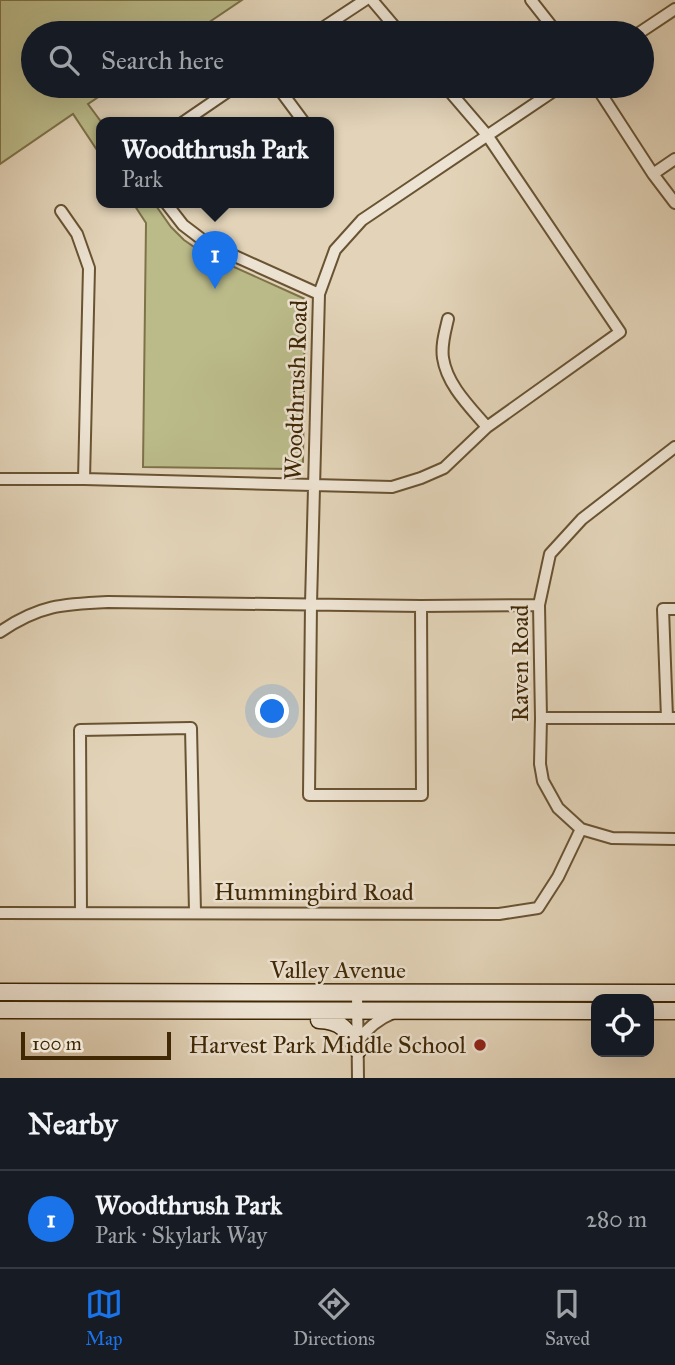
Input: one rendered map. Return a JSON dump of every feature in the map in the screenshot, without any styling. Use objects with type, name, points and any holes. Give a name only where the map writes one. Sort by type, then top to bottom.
[{"type":"main road","name":"Valley Avenue","points":[[0,992],[675,993]]},
{"type":"main road","name":"Valley Avenue","points":[[0,1010],[591,1012]]},
{"type":"main road","points":[[654,1011],[675,1011]]},
{"type":"main road","name":"Valley Avenue","points":[[286,1012],[305,1019],[340,1024],[358,1045]]},
{"type":"street","points":[[333,21],[365,0]]},
{"type":"street","points":[[372,0],[390,21]]},
{"type":"street","points":[[531,0],[548,21]]},
{"type":"street","points":[[654,23],[675,9]]},
{"type":"street","points":[[191,117],[218,98]]},
{"type":"street","points":[[286,98],[300,117]]},
{"type":"street","points":[[0,479],[392,487],[444,468],[487,427],[620,332],[487,135],[455,98]]},
{"type":"street","name":"Woodthrush Road","points":[[421,606],[422,794],[309,794],[319,293],[335,250],[362,220],[543,98]]},
{"type":"street","points":[[604,98],[675,203]]},
{"type":"street","points":[[653,174],[675,159]]},
{"type":"street","points":[[170,208],[183,225],[208,244],[319,293]]},
{"type":"street","points":[[61,211],[76,234],[89,268],[84,479]]},
{"type":"street","points":[[448,320],[443,360],[456,391],[487,427]]},
{"type":"street","name":"Raven Road","points":[[675,447],[582,519],[550,554],[539,605],[540,764],[543,781],[558,808],[581,829],[612,838],[675,839]]},
{"type":"street","points":[[0,632],[18,620],[46,608],[108,602],[539,605]]},
{"type":"street","points":[[541,718],[671,718],[663,609],[675,609]]},
{"type":"street","points":[[81,913],[80,730],[191,728],[195,912]]},
{"type":"street","name":"Hummingbird Road","points":[[0,913],[499,914],[538,908],[558,877],[581,829]]},
{"type":"street","points":[[357,993],[358,1078]]},
{"type":"street","points":[[358,1045],[364,1032],[377,1020],[396,1012]]},
{"type":"green space","points":[[0,0],[242,0],[211,21],[21,21],[21,98],[97,98],[88,104],[98,117],[96,148],[73,114],[0,164]]},
{"type":"green space","points":[[136,208],[158,208],[184,240],[203,253],[305,299],[303,462],[294,469],[143,467],[146,223]]},
{"type":"place","name":"Woodthrush Park","points":[[215,289]]},
{"type":"place","name":"Harvest Park Middle School","points":[[480,1045]]}]
